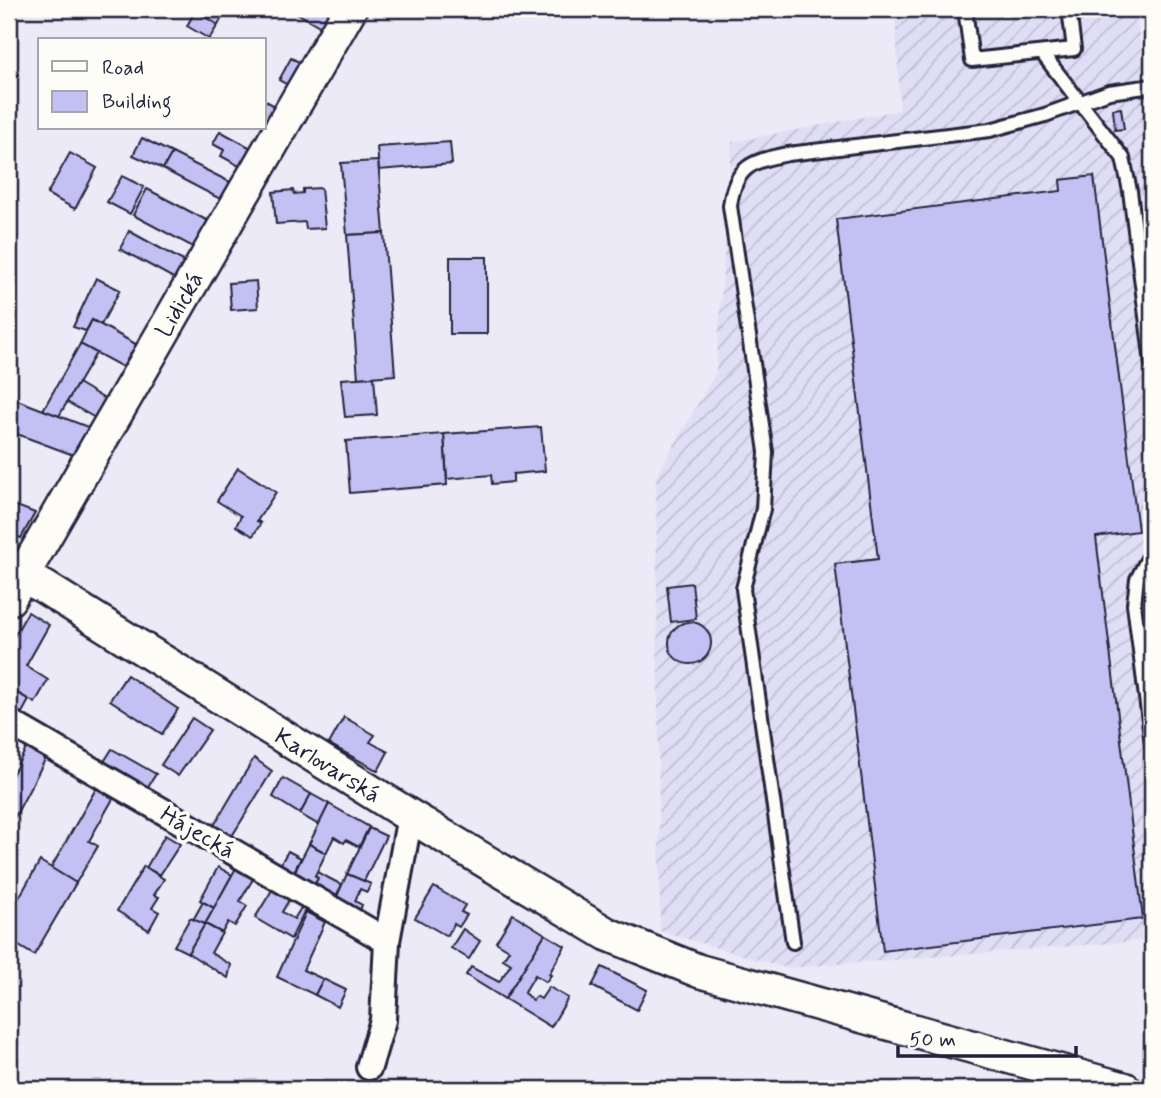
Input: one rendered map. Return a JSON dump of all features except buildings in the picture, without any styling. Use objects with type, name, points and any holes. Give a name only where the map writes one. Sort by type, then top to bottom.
[{"type":"street","name":"Lidická","points":[[13,582],[350,9]]},
{"type":"street","name":"Karlovarská","points":[[13,582],[44,587],[410,816],[607,934],[699,971],[1125,1089]]},
{"type":"street","name":"Hájecká","points":[[9,722],[387,941]]},
{"type":"street","points":[[369,1068],[383,1020],[387,941],[410,816]]},
{"type":"lane","points":[[965,9],[972,60],[1074,49],[1069,9]]},
{"type":"lane","points":[[1042,53],[1123,158],[1130,191],[1152,363]]},
{"type":"lane","points":[[793,942],[743,589],[763,509],[766,452],[730,206],[733,185],[742,171],[760,160],[788,154],[990,130],[1109,92],[1152,86]]},
{"type":"lane","points":[[1152,551],[1138,579],[1134,604],[1152,744]]},
{"type":"shaded area","points":[[895,9],[1135,9],[1152,118],[1152,940],[786,968],[660,931],[656,477],[716,372],[732,142],[900,110]]}]
